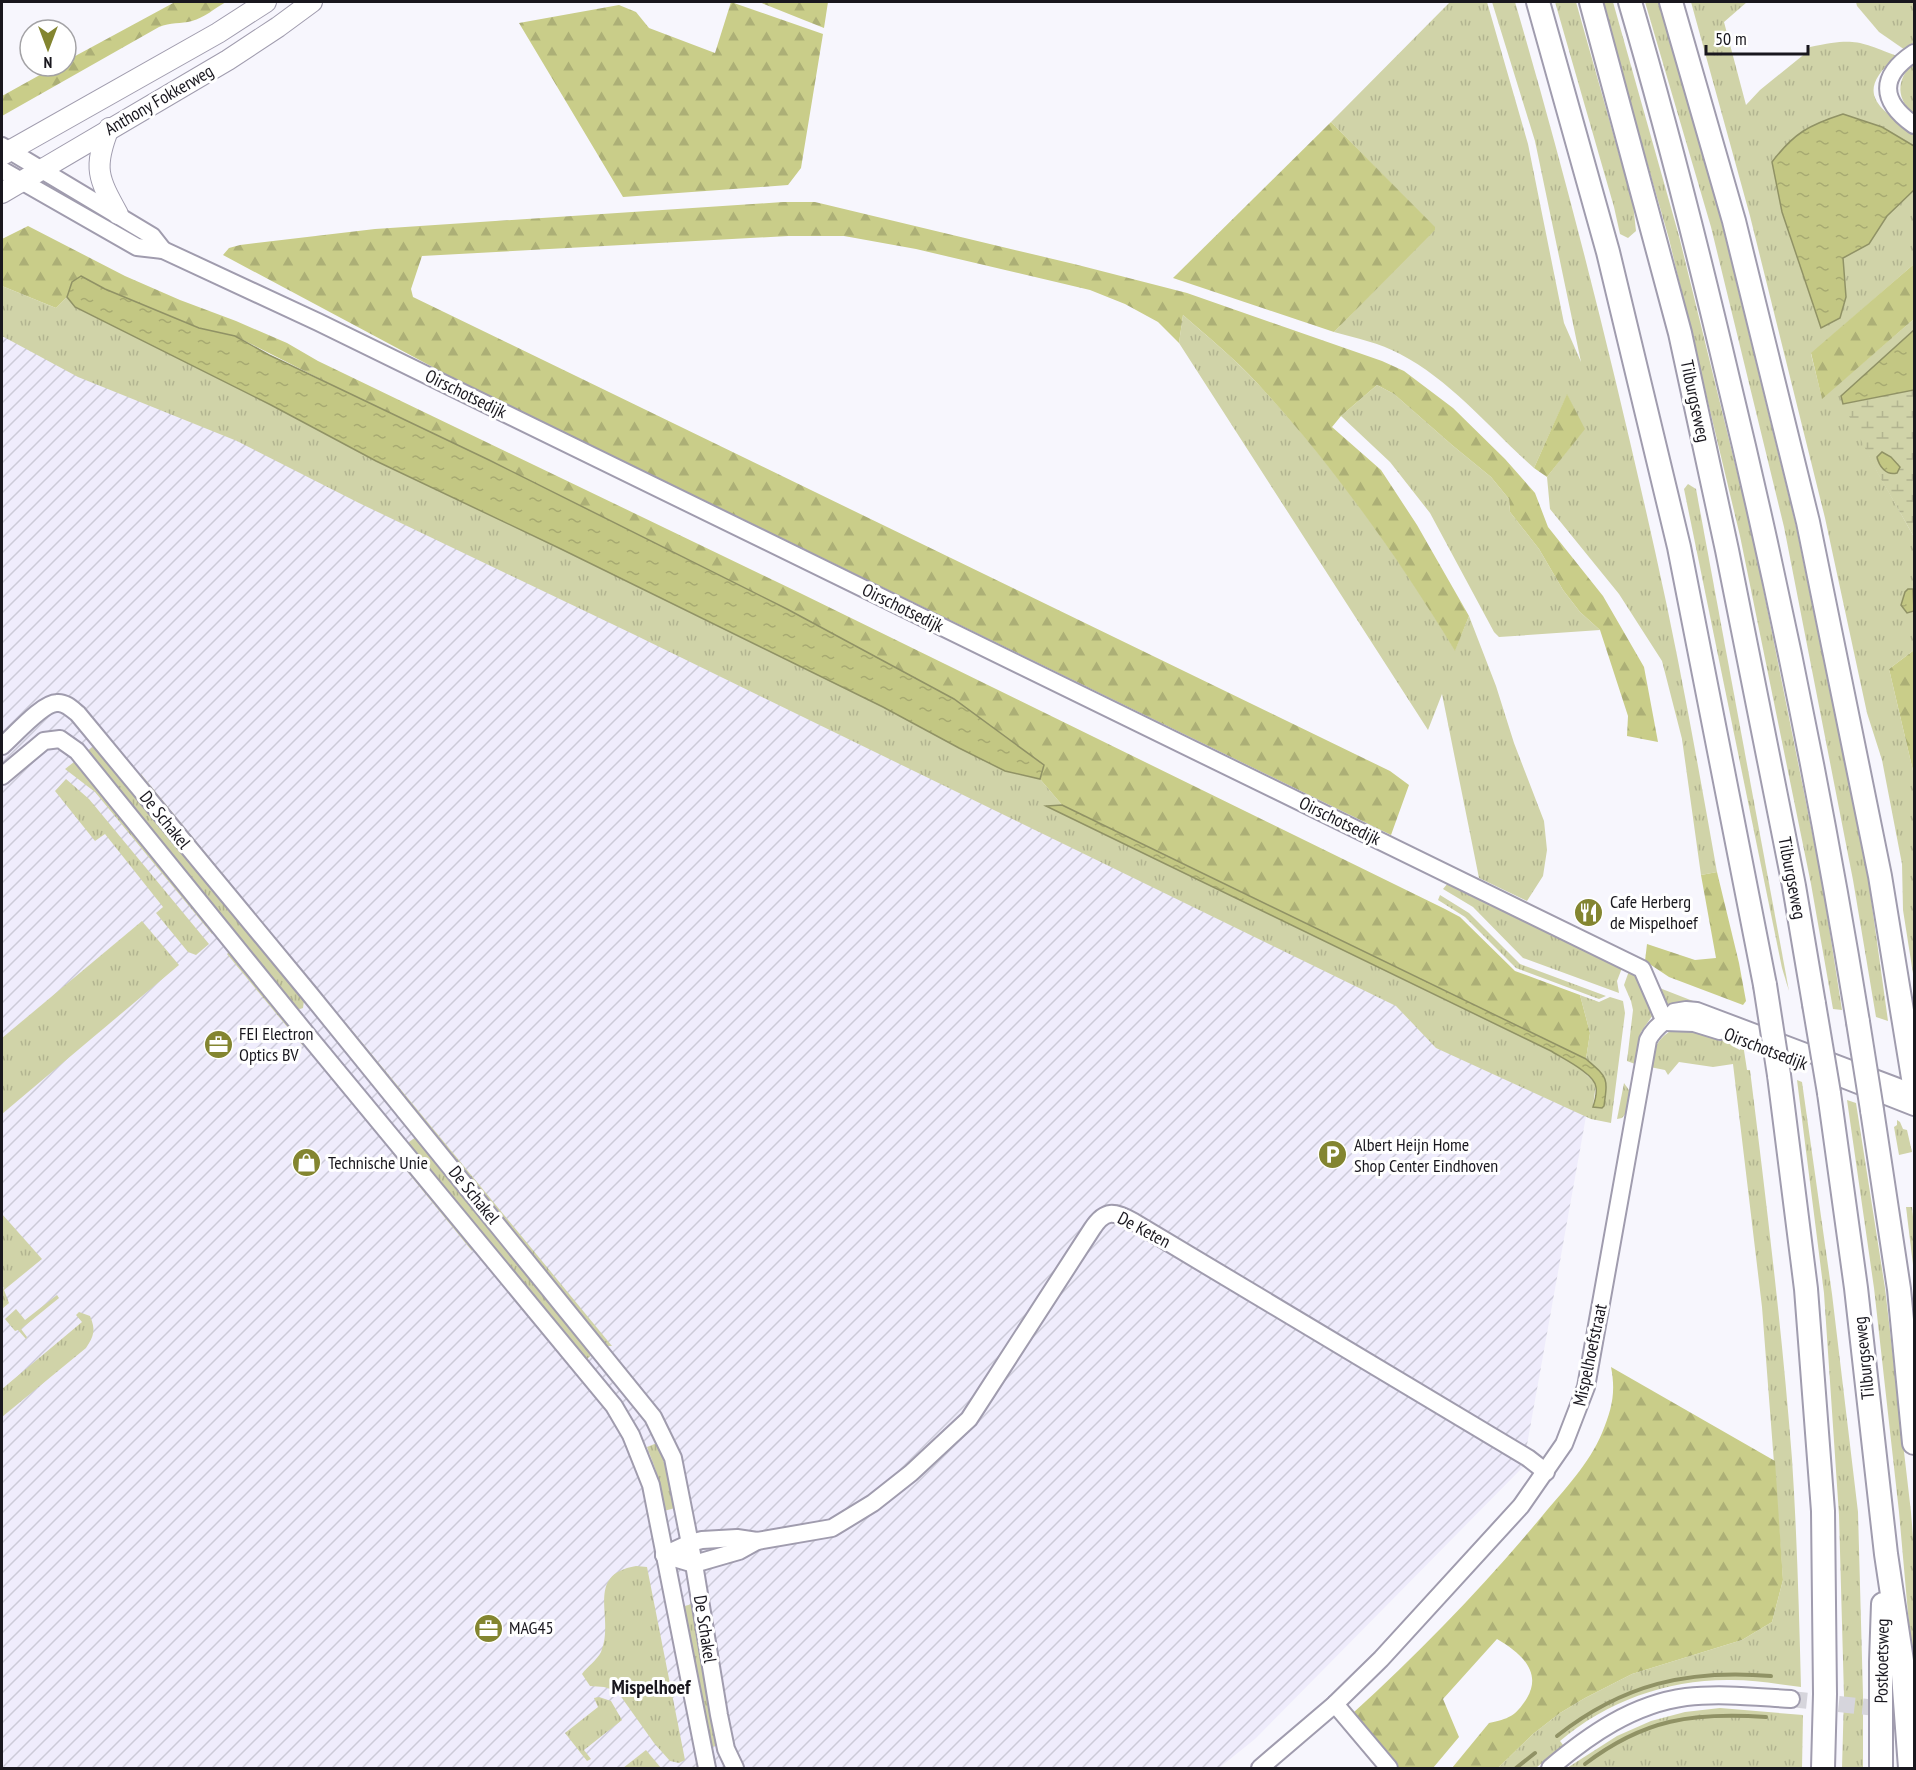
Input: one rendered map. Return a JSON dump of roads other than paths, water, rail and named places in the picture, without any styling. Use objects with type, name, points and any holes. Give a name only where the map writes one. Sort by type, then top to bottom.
[{"type":"highway","points":[[1538,2],[1608,252],[1679,547],[1765,985],[1779,1075],[1806,1289],[1823,1511],[1824,1768]]},
{"type":"highway","name":"Tilburgseweg","points":[[1591,2],[1656,236],[1680,333],[1794,886],[1829,1093],[1856,1288],[1886,1554],[1902,1661],[1910,1768]]},
{"type":"highway","name":"Tilburgseweg","points":[[1630,2],[1692,229],[1764,529],[1835,880],[1899,1289],[1914,1443]]},
{"type":"highway","points":[[1671,2],[1734,221],[1808,522],[1880,876],[1914,1084]]},
{"type":"highway","name":"Postkoetsweg","points":[[1881,1768],[1881,1662],[1886,1554]]},
{"type":"main road","name":"Anthony Fokkerweg","points":[[4,151],[218,33],[266,2]]},
{"type":"main road","name":"Anthony Fokkerweg","points":[[2,193],[228,60],[312,2]]},
{"type":"main road","points":[[109,128],[100,152],[100,175],[118,214]]},
{"type":"street","points":[[1914,53],[1890,75],[1887,90],[1894,106],[1914,125]]},
{"type":"street","name":"Oirschotsedijk","points":[[4,151],[41,169],[118,214],[152,236],[163,250]]},
{"type":"street","name":"Oirschotsedijk","points":[[2,170],[137,247],[163,250],[328,327],[1642,969],[1665,1022]]},
{"type":"street","name":"De Schakel","points":[[2,746],[44,708],[55,702],[62,703],[78,714],[309,993],[653,1417],[673,1458],[694,1564],[719,1715],[726,1749],[735,1768]]},
{"type":"street","name":"De Schakel","points":[[2,776],[44,741],[60,739],[76,751],[614,1406],[631,1435],[648,1477],[707,1768]]},
{"type":"street","name":"Oirschotsedijk","points":[[1665,1022],[1674,1012],[1697,1011],[1914,1094]]},
{"type":"street","name":"Oirschotsedijk","points":[[1665,1022],[1694,1023],[1729,1034],[1914,1107]]},
{"type":"street","name":"Mispelhoefstraat","points":[[1260,1768],[1335,1704],[1381,1659],[1521,1506],[1564,1444],[1586,1387],[1648,1040],[1652,1031],[1665,1022]]},
{"type":"street","name":"De Keten","points":[[664,1555],[702,1540],[737,1538],[757,1541],[832,1528],[873,1503],[911,1473],[969,1419],[1100,1217],[1110,1213],[1121,1215],[1144,1228],[1528,1458],[1546,1473]]},
{"type":"street","name":"De Keten","points":[[694,1564],[739,1551],[757,1541]]},
{"type":"street","points":[[664,1555],[694,1564]]},
{"type":"street","points":[[1550,1768],[1616,1720],[1655,1704],[1685,1698],[1721,1695],[1791,1699]]},
{"type":"street","points":[[1335,1704],[1389,1768]]},
{"type":"water","points":[[1843,114],[1882,127],[1914,146],[1914,190],[1887,216],[1869,244],[1843,258],[1846,297],[1840,318],[1821,328],[1782,212],[1772,162],[1803,131]]},
{"type":"water","points":[[81,276],[105,289],[199,328],[235,336],[269,355],[489,460],[787,609],[954,699],[1044,765],[1040,779],[1005,771],[883,707],[376,461],[271,405],[75,307],[67,297],[72,282]]},
{"type":"water","points":[[1914,330],[1914,390],[1843,404],[1841,396]]},
{"type":"water","points":[[1882,452],[1891,457],[1900,467],[1897,473],[1886,472],[1881,467],[1877,457]]},
{"type":"water","points":[[1908,589],[1913,589],[1914,611],[1907,613],[1901,605]]},
{"type":"water","points":[[1062,805],[1586,1059],[1599,1070],[1605,1079],[1604,1106],[1602,1108],[1593,1107],[1596,1089],[1590,1077],[1551,1051],[1046,806]]},
{"type":"waterway","points":[[1557,1736],[1607,1704],[1632,1692],[1658,1684],[1712,1675],[1771,1676]]},
{"type":"waterway","points":[[1585,1764],[1628,1737],[1670,1722],[1715,1716],[1766,1717]]},
{"type":"waterway","points":[[1516,1768],[1535,1753]]},
{"type":"tunnel","points":[[1791,1699],[1914,1712]]},
{"type":"place","name":"Cafe Herberg de Mispelhoef","points":[[1589,912]]},
{"type":"place","name":"FEI Electron Optics BV","points":[[218,1044]]},
{"type":"place","name":"Albert Heijn Home Shop Center Eindhoven","points":[[1333,1155]]},
{"type":"place","name":"Technische Unie","points":[[307,1163]]},
{"type":"place","name":"MAG45","points":[[488,1628]]},
{"type":"district","name":"Mispelhoef","points":[[651,1687]]}]
